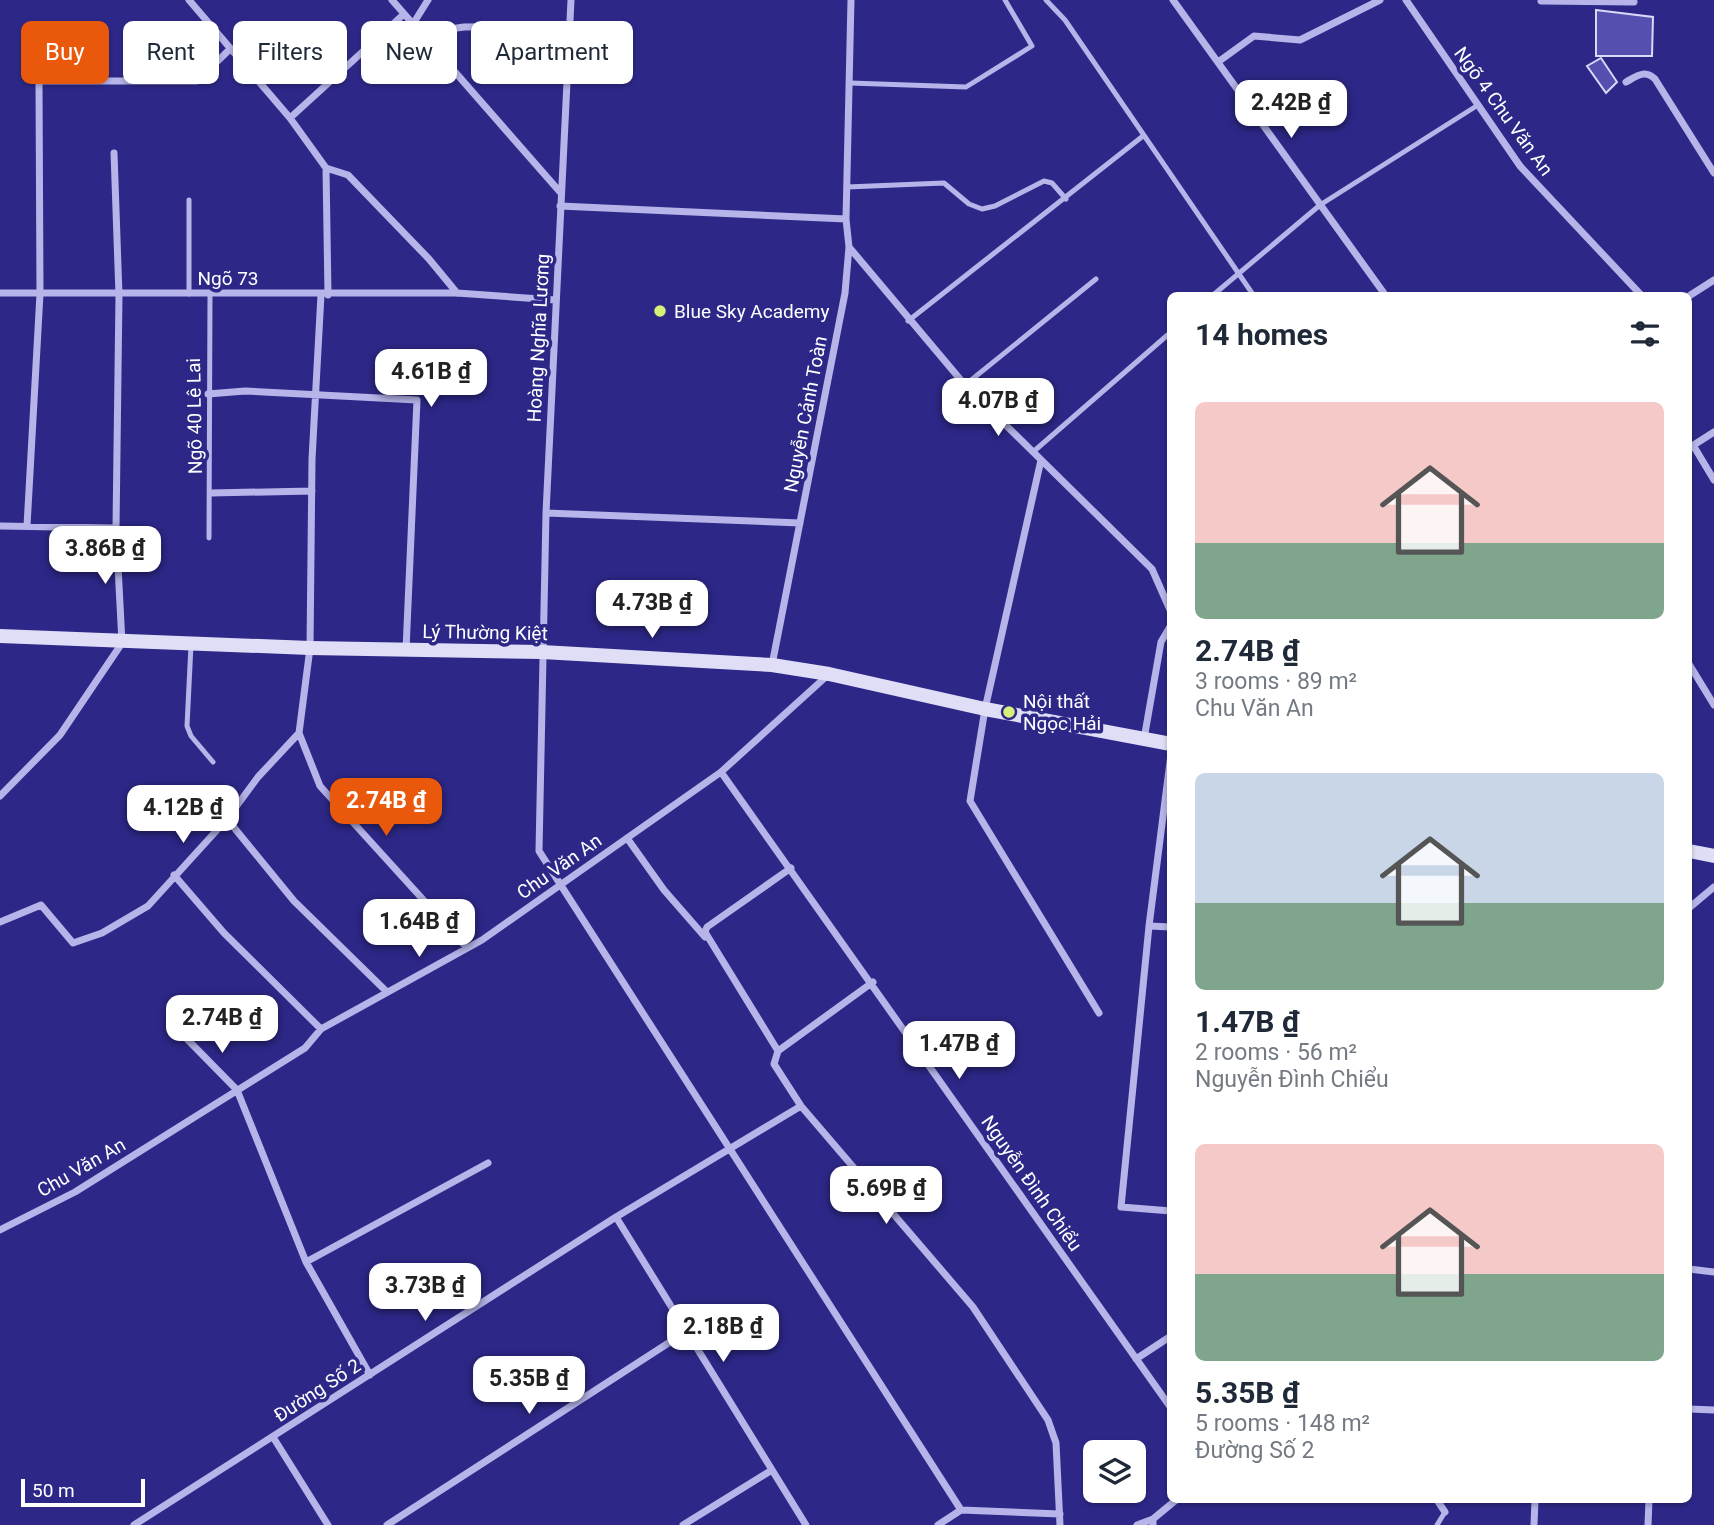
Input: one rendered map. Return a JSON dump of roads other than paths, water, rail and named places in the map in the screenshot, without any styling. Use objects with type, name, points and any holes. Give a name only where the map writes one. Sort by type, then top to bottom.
[{"type":"street","points":[[189,0],[229,50],[290,118],[326,168],[325,295],[312,491],[310,648],[299,733],[320,786],[467,948]]},
{"type":"street","points":[[392,0],[410,21]]},
{"type":"street","points":[[415,21],[428,0]]},
{"type":"street","name":"Hoàng Nghĩa Lương","points":[[569,21],[571,0]]},
{"type":"street","name":"Nguyễn Cảnh Toàn","points":[[772,665],[845,293],[849,247],[846,219],[851,0]]},
{"type":"street","points":[[1173,0],[1383,292]]},
{"type":"street","points":[[1217,62],[1254,36],[1300,40],[1380,0]]},
{"type":"street","name":"Ngõ 4 Chu Văn An","points":[[1406,0],[1520,166],[1638,292]]},
{"type":"street","points":[[1541,1],[1634,2]]},
{"type":"street","points":[[290,118],[404,14]]},
{"type":"street","points":[[27,526],[40,294],[39,81],[197,81],[229,50]]},
{"type":"street","points":[[1626,82],[1640,73],[1655,79],[1714,173]]},
{"type":"street","points":[[457,74],[560,192]]},
{"type":"street","name":"Hoàng Nghĩa Lương","points":[[566,84],[546,513],[538,840],[544,861],[559,885],[731,1148],[961,1510]]},
{"type":"street","points":[[0,796],[60,736],[122,643],[117,528],[119,295],[114,153]]},
{"type":"street","points":[[326,168],[348,175],[429,259],[457,293]]},
{"type":"street","points":[[559,206],[846,219]]},
{"type":"street","points":[[849,247],[908,321],[965,385],[1152,569],[1167,603]]},
{"type":"street","points":[[1692,294],[1714,280]]},
{"type":"street","name":"Ngõ 73","points":[[0,293],[457,293],[555,300]]},
{"type":"street","points":[[208,394],[245,391],[417,400],[406,651]]},
{"type":"street","points":[[1692,446],[1714,432]]},
{"type":"street","points":[[1692,448],[1714,480]]},
{"type":"street","points":[[1041,460],[985,709],[970,794],[973,810],[1048,926],[1099,1013]]},
{"type":"street","points":[[211,493],[312,491]]},
{"type":"street","points":[[546,513],[800,523]]},
{"type":"street","points":[[0,526],[117,528]]},
{"type":"street","points":[[1144,739],[1161,642],[1167,632]]},
{"type":"street","name":"Lý Thường Kiệt","points":[[0,636],[122,643],[542,652],[772,665],[829,674],[985,709],[1167,743]]},
{"type":"street","points":[[1692,669],[1714,705]]},
{"type":"street","name":"Chu Văn An","points":[[0,1230],[75,1192],[305,1048],[321,1029],[467,948],[721,772],[829,674]]},
{"type":"street","points":[[0,922],[41,905],[73,943],[102,933],[148,906],[227,819],[258,777],[299,733]]},
{"type":"street","name":"Nguyễn Đình Chiểu","points":[[721,772],[873,982],[1167,1402]]},
{"type":"street","points":[[1167,785],[1149,926],[1121,1207],[1167,1210]]},
{"type":"street","points":[[227,819],[294,901],[387,992]]},
{"type":"street","points":[[627,838],[664,890],[706,937],[778,1051]]},
{"type":"street","points":[[1692,852],[1714,856]]},
{"type":"street","points":[[706,937],[707,927],[791,867]]},
{"type":"street","points":[[174,875],[224,933],[321,1029]]},
{"type":"street","points":[[1692,905],[1714,887]]},
{"type":"street","points":[[1149,926],[1167,928]]},
{"type":"street","points":[[873,982],[778,1051],[774,1064],[801,1106],[966,1298],[1048,1420],[1056,1443],[1060,1525]]},
{"type":"street","points":[[187,1039],[237,1090],[306,1262],[370,1375]]},
{"type":"street","name":"Đường Số 2","points":[[134,1525],[616,1217],[801,1106]]},
{"type":"street","points":[[306,1262],[488,1163]]},
{"type":"street","points":[[616,1217],[806,1525]]},
{"type":"street","points":[[1692,1269],[1714,1272]]},
{"type":"street","points":[[387,1525],[687,1331]]},
{"type":"street","points":[[1136,1359],[1167,1339]]},
{"type":"street","points":[[1692,1409],[1714,1410]]},
{"type":"street","points":[[273,1437],[328,1525]]},
{"type":"street","points":[[683,1525],[772,1469]]},
{"type":"street","points":[[1137,1525],[1153,1522],[1173,1503]]},
{"type":"street","points":[[1439,1503],[1446,1512]]},
{"type":"street","points":[[1534,1525],[1535,1503]]},
{"type":"street","points":[[1648,1525],[1649,1503]]},
{"type":"street","points":[[938,1525],[961,1510],[1060,1514]]},
{"type":"lane","points":[[850,83],[966,87],[1032,46],[1005,0]]},
{"type":"lane","points":[[1046,0],[1065,20],[1251,292]]},
{"type":"lane","points":[[1217,292],[1320,205],[1478,106]]},
{"type":"lane","points":[[908,321],[1143,136]]},
{"type":"lane","points":[[847,187],[943,183],[969,204],[989,208],[1044,181],[1052,183],[1066,199]]},
{"type":"lane","points":[[189,200],[189,294]]},
{"type":"lane","points":[[965,385],[1096,279]]},
{"type":"lane","name":"Ngõ 40 Lê Lai","points":[[209,538],[210,294]]},
{"type":"lane","points":[[1033,452],[1167,335]]},
{"type":"lane","points":[[191,645],[187,726],[191,736],[213,762]]},
{"type":"lane","points":[[1437,1525],[1446,1512]]},
{"type":"place","name":"Blue Sky Academy","points":[[660,311]]},
{"type":"place","name":"Nội thất Ngọc Hải","points":[[1009,712]]}]
